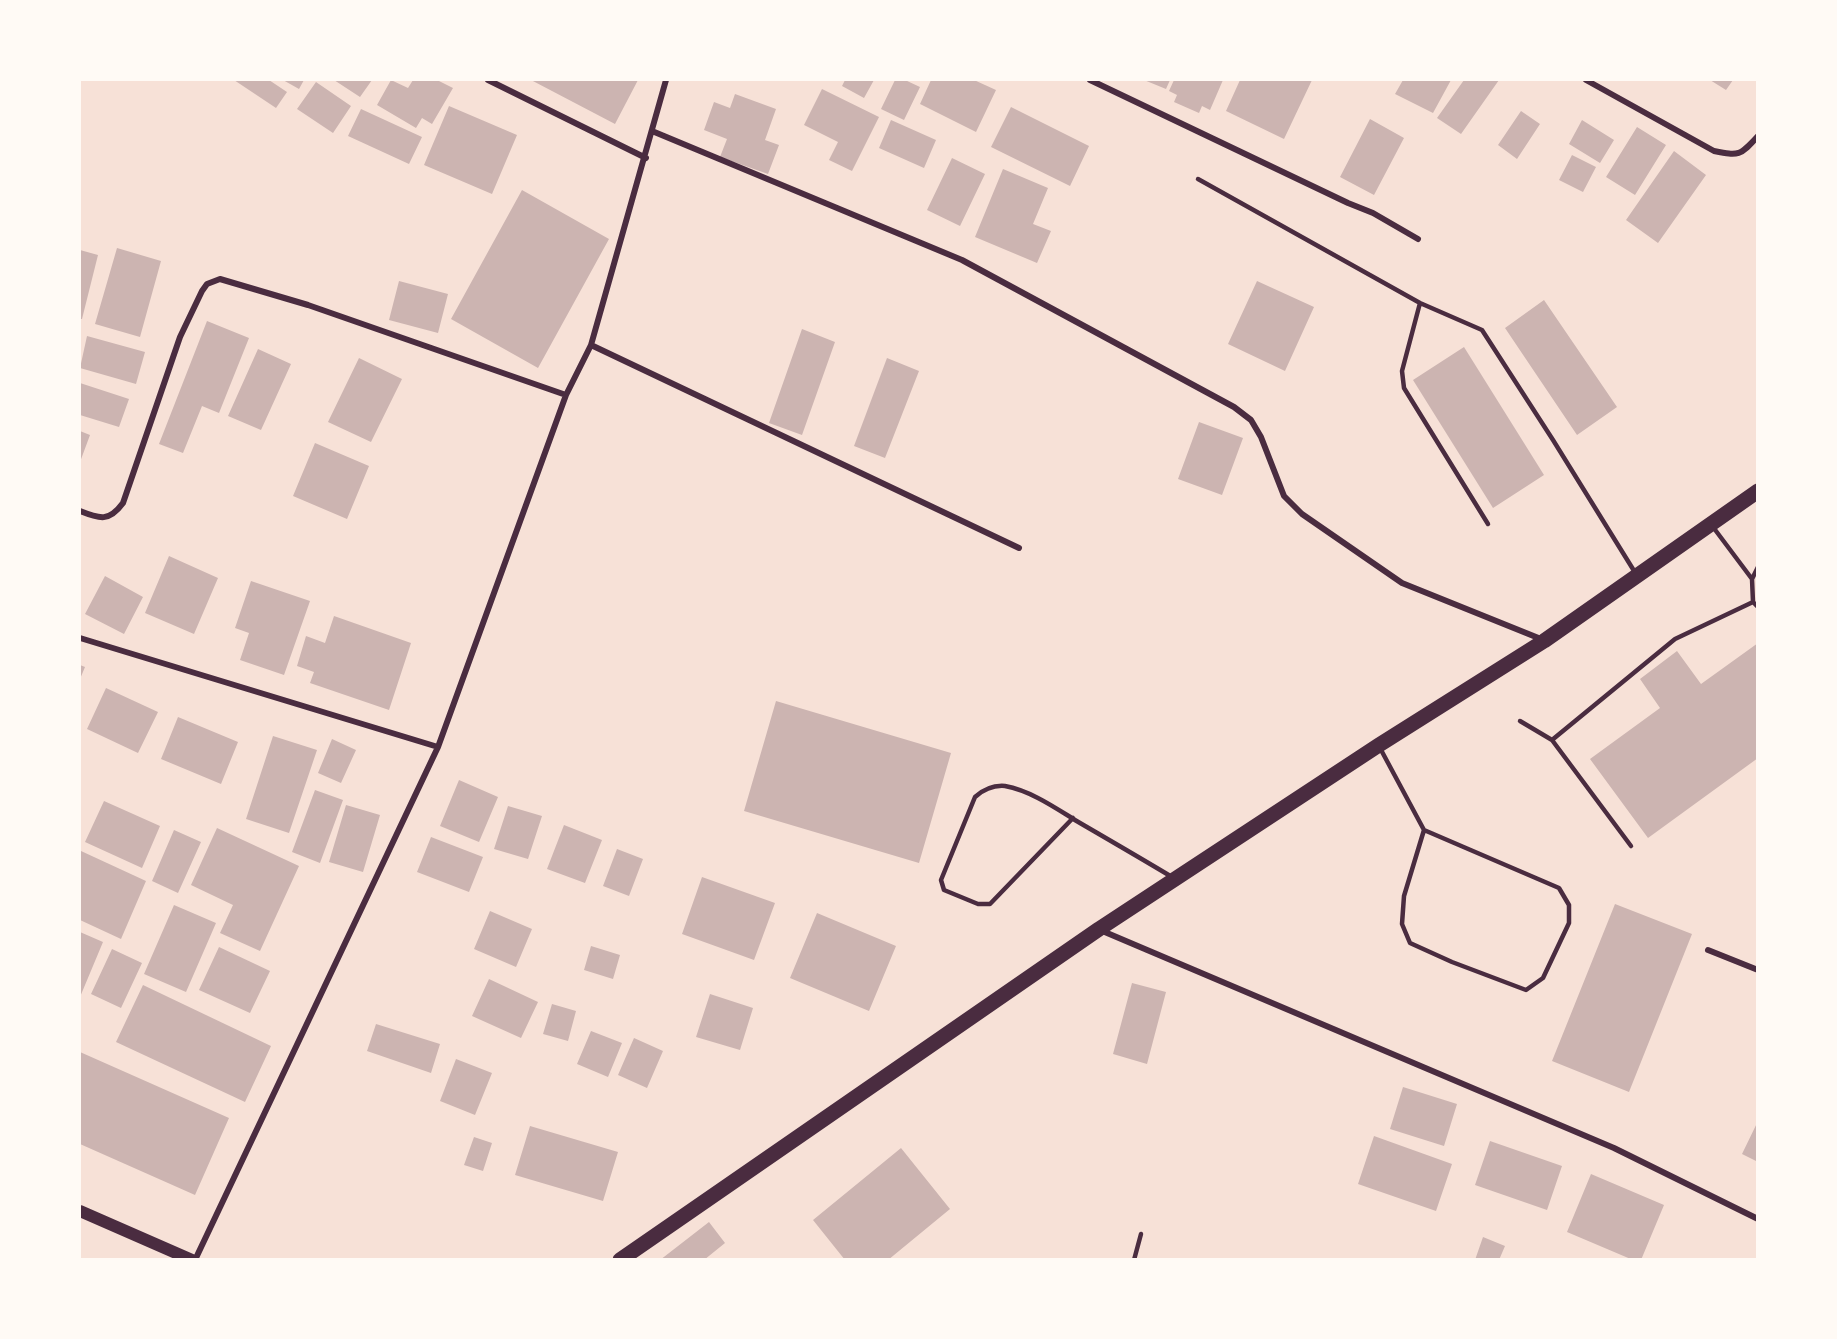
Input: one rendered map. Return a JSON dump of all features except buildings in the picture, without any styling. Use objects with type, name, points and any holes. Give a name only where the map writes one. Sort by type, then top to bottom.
[{"type":"main road","points":[[620,1260],[1099,929],[1378,745],[1545,640],[1758,491]]},
{"type":"main road","points":[[80,1211],[193,1260]]},
{"type":"street","points":[[488,80],[646,158]]},
{"type":"street","points":[[193,1260],[438,747],[566,395],[591,345],[646,158],[666,80]]},
{"type":"street","points":[[1090,80],[1373,213],[1418,239]]},
{"type":"street","points":[[1586,80],[1713,151],[1732,154],[1744,152],[1758,136]]},
{"type":"street","points":[[652,131],[962,260],[1234,406],[1251,420],[1261,437],[1284,496],[1302,514],[1402,583],[1545,640]]},
{"type":"street","points":[[80,511],[98,518],[108,517],[115,514],[123,503],[180,337],[202,291],[207,284],[220,279],[308,305],[566,395]]},
{"type":"street","points":[[591,345],[1019,548]]},
{"type":"street","points":[[80,638],[438,747]]},
{"type":"street","points":[[1099,929],[1614,1148],[1758,1219]]},
{"type":"street","points":[[1708,950],[1758,970]]},
{"type":"lane","points":[[1198,179],[1420,303],[1482,330],[1554,440],[1637,577]]},
{"type":"lane","points":[[1420,303],[1402,371],[1404,388],[1488,524]]},
{"type":"lane","points":[[1711,525],[1752,579]]},
{"type":"lane","points":[[1758,567],[1752,579],[1753,602],[1758,607]]},
{"type":"lane","points":[[1552,740],[1675,639],[1753,602]]},
{"type":"lane","points":[[1520,721],[1552,740],[1631,846]]},
{"type":"lane","points":[[1378,745],[1424,830],[1559,888],[1569,905],[1569,923],[1543,978],[1526,990],[1452,962],[1410,943],[1402,924],[1404,896],[1424,830]]},
{"type":"lane","points":[[1073,818],[990,904],[978,904],[944,891],[941,880],[975,797],[983,790],[993,786],[1013,788],[1039,799],[1073,818],[1175,879]]},
{"type":"lane","points":[[1134,1260],[1141,1234]]}]
